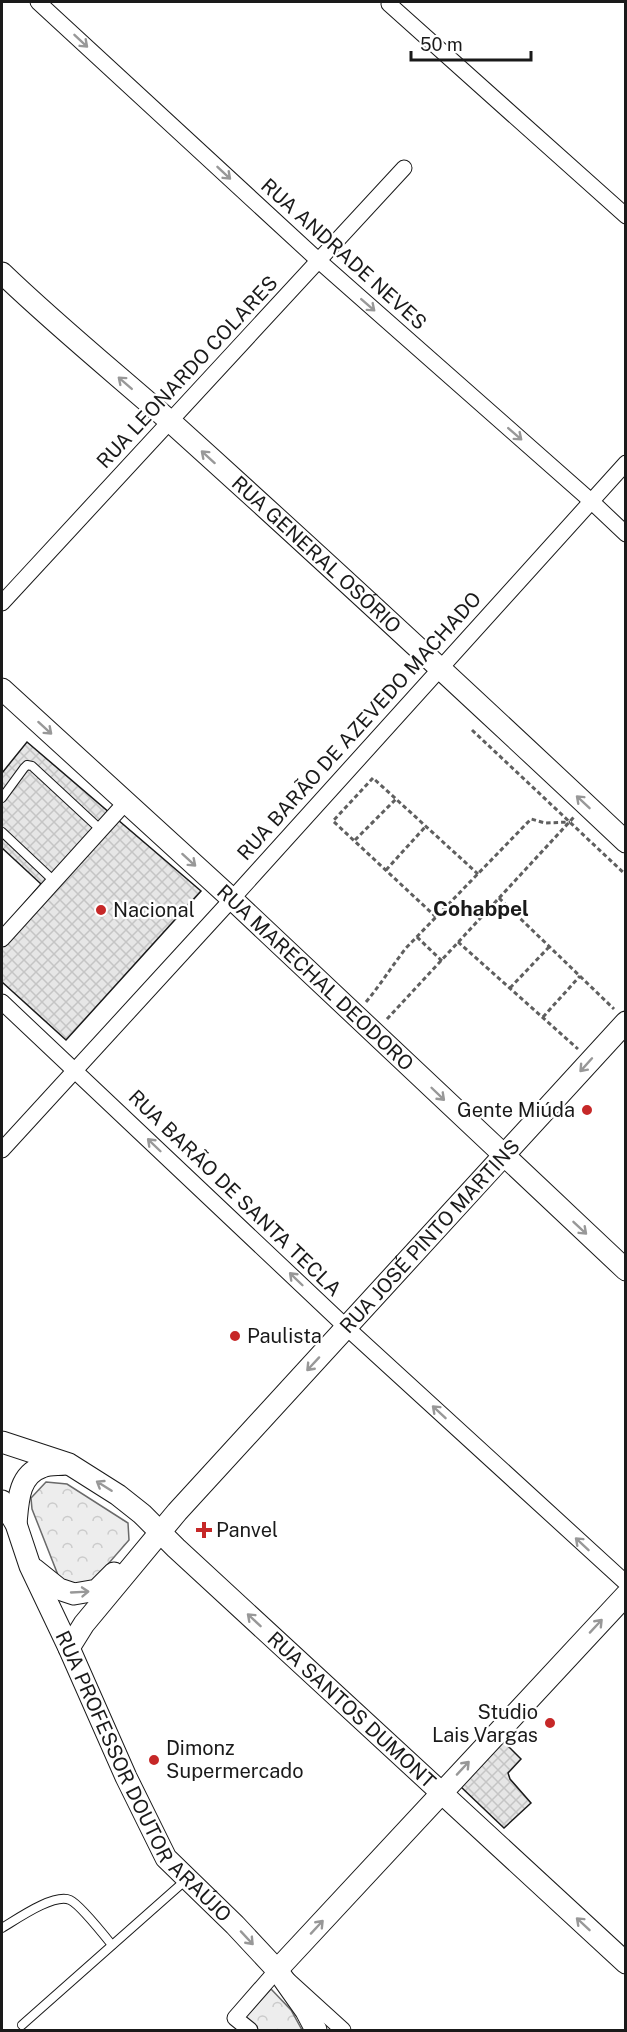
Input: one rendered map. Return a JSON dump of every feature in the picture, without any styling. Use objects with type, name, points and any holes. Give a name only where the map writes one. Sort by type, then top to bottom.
[{"type":"street","name":"RUA ANDRADE NEVES","points":[[38,2],[319,261],[626,534]]},
{"type":"street","points":[[389,4],[626,216]]},
{"type":"street","name":"RUA LEONARDO COLARES","points":[[2,603],[404,168]]},
{"type":"street","name":"RUA GENERAL OSÓRIO","points":[[2,273],[42,312],[170,422],[441,668],[626,843]]},
{"type":"street","name":"RUA BARÃO DE AZEVEDO MACHADO","points":[[2,1150],[626,463]]},
{"type":"street","name":"RUA MARECHAL DEODORO","points":[[2,689],[232,899],[626,1270]]},
{"type":"street","points":[[2,939],[126,802]]},
{"type":"street","name":"RUA BARÃO DE SANTA TECLA","points":[[2,1002],[346,1328],[626,1583]]},
{"type":"street","name":"RUA JOSÉ PINTO MARTINS","points":[[69,1648],[84,1624],[177,1512],[503,1156],[621,1016]]},
{"type":"street","name":"RUA SANTOS DUMONT","points":[[2,1442],[69,1464],[140,1512],[626,1963]]},
{"type":"street","points":[[16,1524],[18,1496],[27,1475],[42,1467],[69,1464]]},
{"type":"street","points":[[2,1501],[16,1524],[30,1566],[59,1589],[74,1594],[97,1590],[137,1549],[142,1533],[140,1512],[163,1515],[177,1512]]},
{"type":"street","name":"RUA PROFESSOR DOUTOR ARAÚJO","points":[[30,1566],[126,1777],[166,1858],[277,1970],[343,2031]]},
{"type":"street","points":[[250,2031],[235,2018],[440,1792],[626,1594]]},
{"type":"street","name":"RUA PROFESSOR DOUTOR ARAÚJO","points":[[277,1970],[306,2011],[316,2031]]},
{"type":"lane","points":[[2,798],[24,768],[27,765],[32,766],[101,830]]},
{"type":"lane","points":[[2,832],[54,881]]},
{"type":"lane","points":[[22,2025],[187,1878]]},
{"type":"lane","points":[[2,1928],[60,1898],[72,1900],[112,1945]]},
{"type":"path","points":[[472,730],[626,875]]},
{"type":"path","points":[[436,917],[333,821],[374,778],[478,874]]},
{"type":"path","points":[[355,841],[396,799]]},
{"type":"path","points":[[364,1003],[385,980],[389,970],[417,937],[531,819],[545,823],[570,822]]},
{"type":"path","points":[[385,1023],[570,822]]},
{"type":"path","points":[[386,870],[426,826]]},
{"type":"path","points":[[499,898],[621,1016]]},
{"type":"path","points":[[417,937],[442,961]]},
{"type":"path","points":[[458,942],[578,1050]]},
{"type":"path","points":[[510,988],[549,947]]},
{"type":"path","points":[[543,1018],[580,976]]},
{"type":"green space","points":[[46,1482],[67,1484],[128,1523],[129,1540],[88,1587],[60,1580],[32,1509],[31,1498]]},
{"type":"green space","points":[[271,1989],[291,2010],[302,2030],[257,2030],[244,2019]]},
{"type":"building","name":"Nacional","points":[[27,742],[201,891],[66,1040],[2,982],[2,929],[41,884],[2,848],[2,773]]},
{"type":"building","points":[[503,1741],[521,1759],[508,1773],[510,1779],[531,1803],[504,1828],[460,1786]]},
{"type":"place","name":"Nacional","points":[[101,910]]},
{"type":"place","name":"Gente Miúda","points":[[587,1110]]},
{"type":"place","name":"Paulista","points":[[235,1336]]},
{"type":"place","name":"Panvel","points":[[204,1530]]},
{"type":"place","name":"Studio Lais Vargas","points":[[550,1723]]},
{"type":"place","name":"Dimonz Supermercado","points":[[154,1760]]},
{"type":"district","name":"Cohabpel","points":[[481,908]]}]
